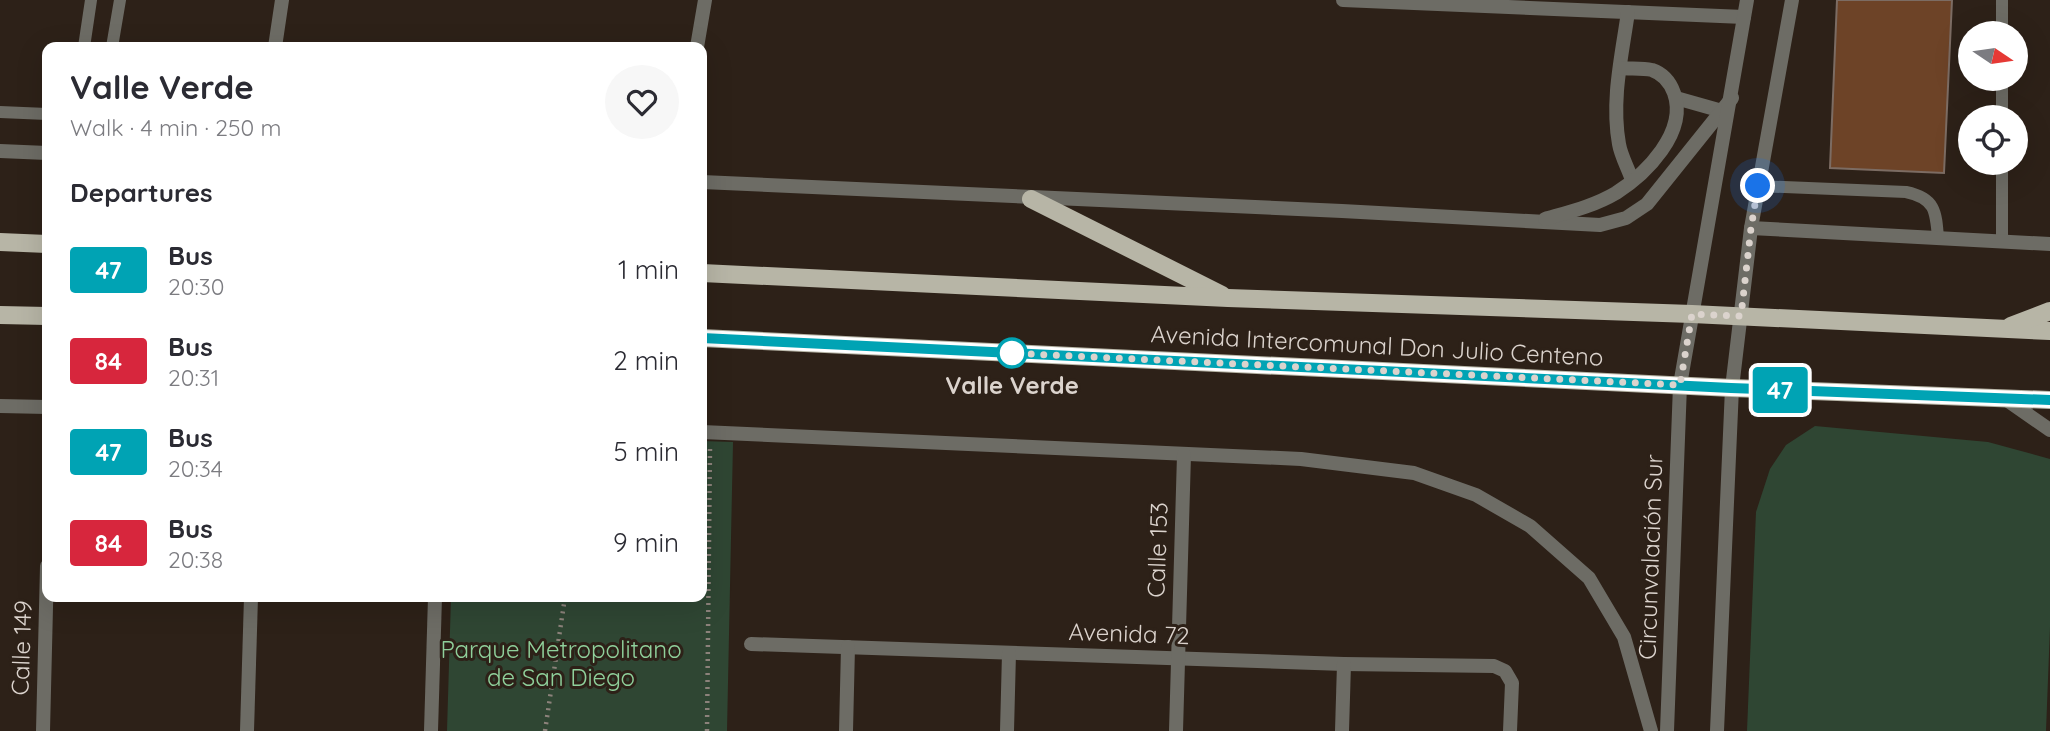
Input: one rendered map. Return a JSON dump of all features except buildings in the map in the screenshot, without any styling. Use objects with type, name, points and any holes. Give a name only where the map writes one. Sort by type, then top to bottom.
[{"type":"main road","points":[[1031,199],[1228,298]]},
{"type":"main road","points":[[0,242],[42,244]]},
{"type":"main road","name":"Avenida Intercomunal Don Julio Centeno","points":[[707,273],[1228,298],[1692,314],[2050,331]]},
{"type":"main road","points":[[2004,329],[2050,312]]},
{"type":"main road","points":[[0,315],[42,316]]},
{"type":"main road","name":"Avenida Intercomunal Don Julio Centeno","points":[[707,338],[1731,388],[2050,400]]},
{"type":"street","points":[[276,42],[282,0]]},
{"type":"street","points":[[698,42],[705,0]]},
{"type":"street","points":[[1343,0],[1535,4],[1628,12],[1744,17]]},
{"type":"street","name":"Circunvalación Sur","points":[[1667,731],[1680,385],[1747,0]]},
{"type":"street","points":[[1717,731],[1731,388],[1751,228],[1792,0]]},
{"type":"street","points":[[1628,12],[1616,122],[1619,147],[1632,180]]},
{"type":"street","points":[[1534,222],[1595,204],[1616,193],[1663,149],[1672,132],[1676,114],[1676,98],[1665,76],[1654,71],[1620,68]]},
{"type":"street","points":[[1676,98],[1721,111]]},
{"type":"street","points":[[707,182],[1600,225],[1626,218],[1647,204],[1732,98]]},
{"type":"street","points":[[0,150],[42,153]]},
{"type":"street","points":[[1751,228],[2050,244]]},
{"type":"street","points":[[2003,397],[2050,430]]},
{"type":"street","points":[[0,406],[42,407]]},
{"type":"street","points":[[707,433],[1301,459],[1414,473],[1476,495],[1530,526],[1589,578],[1623,637],[1651,731]]},
{"type":"street","name":"Calle 153","points":[[1176,731],[1184,455]]},
{"type":"street","name":"Calle 149","points":[[43,731],[46,602]]},
{"type":"street","points":[[247,731],[250,602]]},
{"type":"street","points":[[431,731],[435,602]]},
{"type":"street","name":"Avenida 72","points":[[751,644],[1344,664],[1494,666],[1505,671],[1512,683],[1510,731]]},
{"type":"street","points":[[846,731],[848,648]]},
{"type":"street","points":[[1007,731],[1009,653]]},
{"type":"street","points":[[1342,731],[1344,664]]},
{"type":"lane","points":[[85,42],[92,0]]},
{"type":"lane","points":[[113,42],[120,0]]},
{"type":"lane","points":[[2002,0],[2002,21]]},
{"type":"lane","points":[[0,113],[42,114]]},
{"type":"lane","points":[[2002,241],[2003,175]]},
{"type":"lane","points":[[1758,186],[1906,192],[1919,195],[1937,213],[1938,238]]},
{"type":"path","points":[[707,525],[707,731]]},
{"type":"path","points":[[545,731],[564,602]]},
{"type":"green space","points":[[1815,426],[1988,442],[2050,459],[2050,627],[2046,731],[1747,731],[1756,512],[1770,469],[1786,445]]},
{"type":"green space","name":"Parque Metropolitano de San Diego","points":[[707,441],[733,442],[727,731],[447,731],[451,602],[707,602]]},
{"type":"bus line","name":"47","points":[[707,338],[1731,388],[2050,400]]},
{"type":"place","name":"Valle Verde","points":[[1012,353]]},
{"type":"route","points":[[1012,353],[1009,353],[1680,385],[1692,314],[1741,316],[1758,186]]}]
